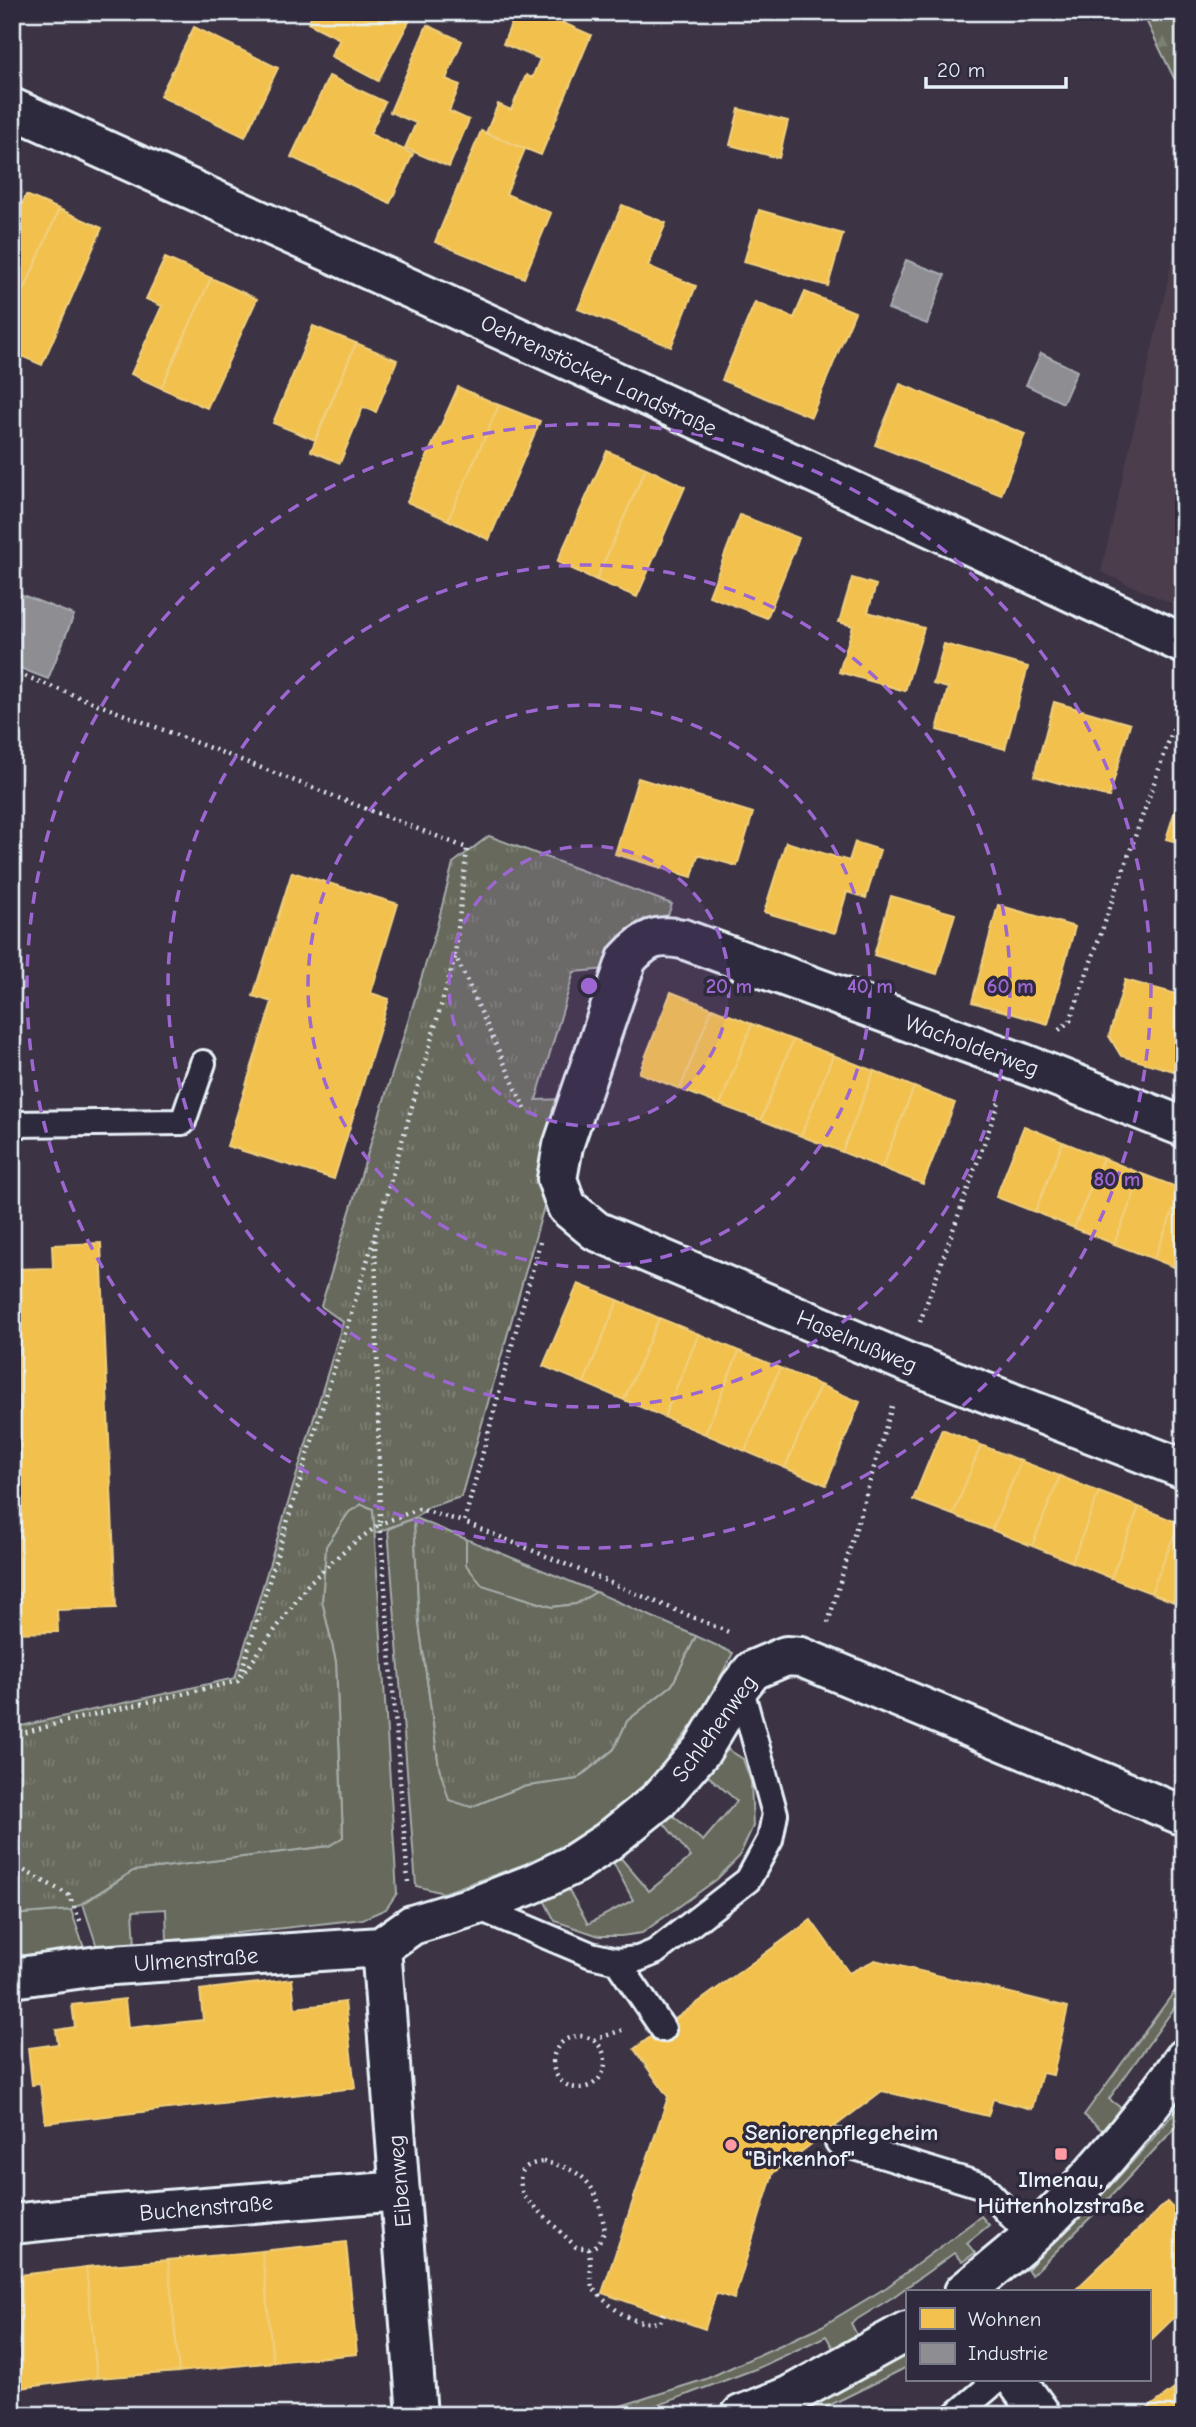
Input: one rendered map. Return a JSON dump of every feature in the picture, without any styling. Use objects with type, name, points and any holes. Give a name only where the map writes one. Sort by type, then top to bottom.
[{"type":"street","name":"Oehrenstöcker Landstraße","points":[[12,108],[1184,644]]},
{"type":"street","name":"Wacholderweg","points":[[557,1179],[563,1146],[627,959],[640,944],[662,935],[683,939],[1022,1063],[1184,1127]]},
{"type":"street","name":"Haselnußweg","points":[[557,1179],[567,1207],[596,1231],[906,1362],[1184,1469]]},
{"type":"street","name":"Schlehenweg","points":[[381,1947],[412,1925],[475,1906],[532,1884],[572,1865],[607,1842],[659,1800],[702,1750],[752,1670],[801,1660]]},
{"type":"street","points":[[801,1660],[1184,1816]]},
{"type":"street","name":"Ulmenstraße","points":[[12,1978],[98,1966],[381,1947]]},
{"type":"street","name":"Eibenweg","points":[[381,1947],[417,2415]]},
{"type":"street","points":[[966,2290],[1030,2236],[1089,2177],[1147,2110],[1184,2059]]},
{"type":"street","name":"Buchenstraße","points":[[12,2224],[400,2191]]},
{"type":"street","points":[[741,2415],[789,2396],[906,2332]]},
{"type":"street","points":[[1017,2382],[1041,2415]]},
{"type":"lane","points":[[12,1124],[183,1122],[203,1063]]},
{"type":"lane","points":[[475,1906],[591,1955],[617,1961],[638,1959],[655,1952],[748,1881],[770,1840],[775,1814],[740,1686]]},
{"type":"lane","points":[[617,1961],[663,2029]]},
{"type":"lane","points":[[838,2142],[983,2186],[1030,2236]]},
{"type":"lane","points":[[956,2415],[995,2382]]},
{"type":"path","points":[[12,671],[467,848],[455,955],[375,1235],[238,1681]]},
{"type":"path","points":[[12,1736],[238,1681],[309,1583],[346,1548],[380,1524],[419,1509],[464,1522],[801,1660],[1006,1084],[1022,1063],[1070,1021],[1184,698]]},
{"type":"path","points":[[455,955],[529,1117]]},
{"type":"path","points":[[464,1522],[557,1179]]},
{"type":"path","points":[[375,1235],[380,1524],[412,1925]]},
{"type":"path","points":[[12,1864],[69,1895],[98,1966]]},
{"type":"path","points":[[577,2036],[585,2037],[599,2046],[605,2062],[599,2079],[585,2088],[568,2086],[561,2081],[553,2066],[553,2058],[561,2043],[577,2036]]},
{"type":"path","points":[[531,2163],[555,2164],[583,2178],[598,2196],[605,2231],[597,2245],[590,2249],[576,2247],[523,2195],[520,2175],[524,2168],[531,2163]]},
{"type":"path","points":[[590,2249],[592,2288],[618,2313],[649,2324],[660,2322],[663,2313]]},
{"type":"shaded area","points":[[1184,209],[1184,609],[1101,572]]},
{"type":"green space","points":[[1142,12],[1184,12],[1184,86],[1174,78]]},
{"type":"green space","points":[[489,836],[672,904],[668,915],[634,926],[623,936],[608,969],[574,972],[536,1100],[565,1099],[551,1182],[461,1497],[429,1507],[415,1518],[466,1539],[466,1565],[482,1585],[552,1607],[576,1604],[596,1592],[696,1636],[672,1685],[627,1721],[614,1749],[577,1779],[521,1787],[471,1807],[449,1800],[439,1767],[419,1623],[414,1518],[375,1533],[373,1509],[362,1504],[349,1512],[326,1546],[322,1601],[336,1662],[343,1837],[329,1846],[133,1871],[71,1910],[12,1915],[12,1728],[235,1678],[343,1322],[321,1306],[436,930],[453,863]]},
{"type":"green space","points":[[362,1504],[373,1509],[397,1893],[386,1909],[363,1919],[167,1941],[166,1909],[133,1911],[135,1946],[98,1950],[83,1904],[133,1871],[328,1846],[343,1837],[336,1662],[322,1601],[326,1546],[349,1512]]},
{"type":"green space","points":[[414,1518],[419,1623],[439,1767],[471,1807],[521,1787],[577,1779],[614,1749],[627,1721],[672,1685],[696,1636],[733,1653],[702,1712],[655,1774],[600,1825],[534,1861],[443,1893],[416,1886],[388,1529]]},
{"type":"green space","points":[[466,1539],[596,1592],[576,1604],[552,1607],[481,1585],[466,1565]]},
{"type":"green space","points":[[729,1750],[743,1759],[751,1782],[753,1826],[739,1857],[716,1880],[642,1933],[599,1936],[555,1921],[545,1902],[548,1895],[567,1887],[588,1924],[633,1900],[613,1862],[620,1857],[649,1891],[691,1857],[663,1822],[671,1814],[703,1841],[737,1801],[706,1774],[722,1753]]},
{"type":"green space","points":[[71,1910],[85,1951],[12,1960],[12,1915]]},
{"type":"green space","points":[[1184,1988],[1184,2000],[1180,2000],[1109,2099],[1121,2108],[1103,2131],[1084,2115],[1174,1992]]},
{"type":"green space","points":[[1184,2099],[1184,2115],[1174,2129],[1032,2275],[1027,2270],[1128,2167]]},
{"type":"green space","points":[[981,2216],[989,2225],[967,2243],[975,2253],[962,2262],[954,2253],[893,2297],[851,2323],[857,2335],[833,2348],[826,2336],[758,2368],[667,2402],[628,2415],[592,2415],[706,2379],[822,2326],[887,2287]]},
{"type":"green space","points":[[906,2355],[906,2367],[810,2415],[786,2415]]},
{"type":"building: Wohnen","points":[[313,12],[414,12],[378,81],[331,56],[340,39],[308,23]]},
{"type":"building: Wohnen","points":[[516,12],[565,12],[561,22],[591,35],[541,155],[486,133],[498,104],[511,110],[526,75],[532,78],[540,59],[503,44]]},
{"type":"building: Wohnen","points":[[427,25],[462,41],[446,79],[460,85],[449,111],[469,120],[449,167],[405,148],[416,123],[390,112]]},
{"type":"building: Wohnen","points":[[194,27],[278,68],[245,137],[160,96]]},
{"type":"building: Wohnen","points":[[329,76],[385,102],[370,134],[413,154],[390,203],[291,157]]},
{"type":"building: Wohnen","points":[[739,109],[788,121],[779,158],[730,145]]},
{"type":"building: Wohnen","points":[[481,131],[525,149],[506,194],[551,213],[524,278],[435,242]]},
{"type":"building: Wohnen","points":[[26,195],[59,209],[24,291],[12,286],[12,227]]},
{"type":"building: Wohnen","points":[[622,205],[666,223],[648,266],[696,286],[671,347],[578,309]]},
{"type":"building: Wohnen","points":[[59,209],[102,228],[42,365],[12,352],[12,318]]},
{"type":"building: Wohnen","points":[[759,210],[843,234],[828,286],[744,262]]},
{"type":"building: Wohnen","points":[[165,258],[211,278],[161,388],[131,374],[162,306],[146,299]]},
{"type":"building: Wohnen","points":[[211,278],[257,299],[207,408],[161,388]]},
{"type":"building: Wohnen","points":[[805,292],[855,312],[811,417],[722,380],[755,302],[794,318]]},
{"type":"building: Wohnen","points":[[313,326],[356,343],[315,440],[273,423]]},
{"type":"building: Wohnen","points":[[356,343],[397,360],[376,412],[363,407],[340,463],[311,451]]},
{"type":"building: Wohnen","points":[[900,384],[1025,434],[1001,495],[875,445]]},
{"type":"building: Wohnen","points":[[458,387],[499,405],[448,520],[407,502]]},
{"type":"building: Wohnen","points":[[499,405],[540,421],[489,540],[448,520]]},
{"type":"building: Wohnen","points":[[607,451],[646,468],[596,580],[557,562]]},
{"type":"building: Wohnen","points":[[646,468],[685,487],[637,597],[596,580]]},
{"type":"building: Wohnen","points":[[740,515],[799,538],[767,618],[709,596]]},
{"type":"building: Wohnen","points":[[852,578],[876,585],[868,612],[924,628],[905,691],[839,672],[853,626],[839,622]]},
{"type":"building: Wohnen","points":[[944,644],[1028,667],[1005,749],[937,730],[948,688],[933,684]]},
{"type":"building: Wohnen","points":[[1054,702],[1130,724],[1109,797],[1034,776]]},
{"type":"building: Wohnen","points":[[638,778],[753,813],[737,866],[698,855],[692,877],[615,854]]},
{"type":"building: Wohnen","points":[[1184,782],[1184,844],[1166,839]]},
{"type":"building: Wohnen","points":[[786,842],[849,861],[855,842],[880,850],[866,898],[847,892],[835,933],[764,912]]},
{"type":"building: Wohnen","points":[[292,872],[398,904],[371,993],[389,999],[334,1179],[227,1146],[272,1002],[253,996]]},
{"type":"building: Wohnen","points":[[891,896],[955,914],[937,974],[874,955]]},
{"type":"building: Wohnen","points":[[998,905],[1075,927],[1048,1024],[972,1002]]},
{"type":"building: Wohnen","points":[[1125,980],[1184,996],[1184,1074],[1121,1056],[1109,1036]]},
{"type":"building: Wohnen","points":[[671,992],[712,1008],[680,1089],[639,1073]]},
{"type":"building: Wohnen","points":[[712,1008],[752,1024],[720,1105],[680,1089]]},
{"type":"building: Wohnen","points":[[752,1024],[793,1040],[761,1120],[720,1105]]},
{"type":"building: Wohnen","points":[[793,1040],[833,1055],[801,1136],[761,1120]]},
{"type":"building: Wohnen","points":[[833,1055],[874,1071],[842,1152],[801,1136]]},
{"type":"building: Wohnen","points":[[874,1071],[914,1087],[882,1168],[842,1152]]},
{"type":"building: Wohnen","points":[[914,1087],[955,1103],[923,1184],[882,1168]]},
{"type":"building: Wohnen","points":[[1024,1126],[1063,1142],[1035,1212],[996,1197]]},
{"type":"building: Wohnen","points":[[1063,1142],[1103,1158],[1074,1228],[1035,1212]]},
{"type":"building: Wohnen","points":[[1103,1158],[1142,1174],[1114,1244],[1074,1228]]},
{"type":"building: Wohnen","points":[[1142,1174],[1182,1189],[1154,1259],[1114,1244]]},
{"type":"building: Wohnen","points":[[1182,1189],[1184,1190],[1184,1271],[1154,1259]]},
{"type":"building: Wohnen","points":[[101,1243],[116,1608],[57,1610],[58,1632],[12,1633],[12,1269],[53,1268],[52,1245]]},
{"type":"building: Wohnen","points":[[578,1284],[618,1300],[584,1383],[543,1366]]},
{"type":"building: Wohnen","points":[[618,1300],[659,1318],[624,1400],[584,1383]]},
{"type":"building: Wohnen","points":[[659,1318],[699,1334],[664,1417],[624,1400]]},
{"type":"building: Wohnen","points":[[699,1334],[739,1351],[705,1434],[664,1417]]},
{"type":"building: Wohnen","points":[[739,1351],[780,1368],[745,1451],[705,1434]]},
{"type":"building: Wohnen","points":[[780,1368],[820,1385],[785,1468],[745,1451]]},
{"type":"building: Wohnen","points":[[820,1385],[860,1402],[826,1485],[785,1468]]},
{"type":"building: Wohnen","points":[[942,1429],[981,1445],[953,1515],[913,1500]]},
{"type":"building: Wohnen","points":[[981,1445],[1021,1461],[992,1530],[953,1515]]},
{"type":"building: Wohnen","points":[[1021,1461],[1060,1476],[1032,1546],[992,1530]]},
{"type":"building: Wohnen","points":[[1060,1476],[1099,1492],[1072,1562],[1032,1546]]},
{"type":"building: Wohnen","points":[[1099,1492],[1139,1507],[1111,1578],[1072,1562]]},
{"type":"building: Wohnen","points":[[1139,1507],[1179,1523],[1151,1593],[1111,1578]]},
{"type":"building: Wohnen","points":[[1179,1523],[1184,1525],[1184,1606],[1151,1593]]},
{"type":"building: Wohnen","name":"Seniorenpflegeheim \"Birkenhof\"","points":[[811,1920],[849,1973],[875,1960],[1068,2007],[1053,2075],[1042,2073],[1032,2109],[993,2099],[988,2116],[882,2091],[773,2173],[734,2299],[716,2293],[705,2329],[602,2293],[668,2097],[634,2049]]},
{"type":"building: Wohnen","points":[[292,1979],[295,2008],[345,2002],[355,2088],[45,2123],[40,2084],[32,2085],[28,2048],[58,2044],[56,2030],[75,2027],[72,2005],[125,1999],[128,2028],[203,2020],[200,1990]]},
{"type":"building: Wohnen","points":[[1167,2202],[1184,2220],[1184,2308],[1150,2341],[1150,2290],[1075,2290]]},
{"type":"building: Wohnen","points":[[346,2242],[357,2354],[273,2362],[262,2251]]},
{"type":"building: Wohnen","points":[[262,2251],[273,2362],[179,2372],[168,2260]]},
{"type":"building: Wohnen","points":[[168,2260],[179,2372],[97,2378],[86,2267]]},
{"type":"building: Wohnen","points":[[86,2267],[97,2378],[12,2389],[12,2276]]},
{"type":"building: Wohnen","points":[[1184,2382],[1184,2415],[1139,2415]]},
{"type":"building: Industrie","points":[[906,260],[945,275],[927,324],[888,309]]},
{"type":"building: Industrie","points":[[1041,353],[1077,371],[1063,403],[1026,385]]},
{"type":"building: Industrie","points":[[12,591],[74,615],[48,679],[12,665]]},
{"type":"place","name":"Seniorenpflegeheim \"Birkenhof\"","points":[[731,2145]]},
{"type":"place","name":"Ilmenau, Hüttenholzstraße","points":[[1061,2154]]}]
